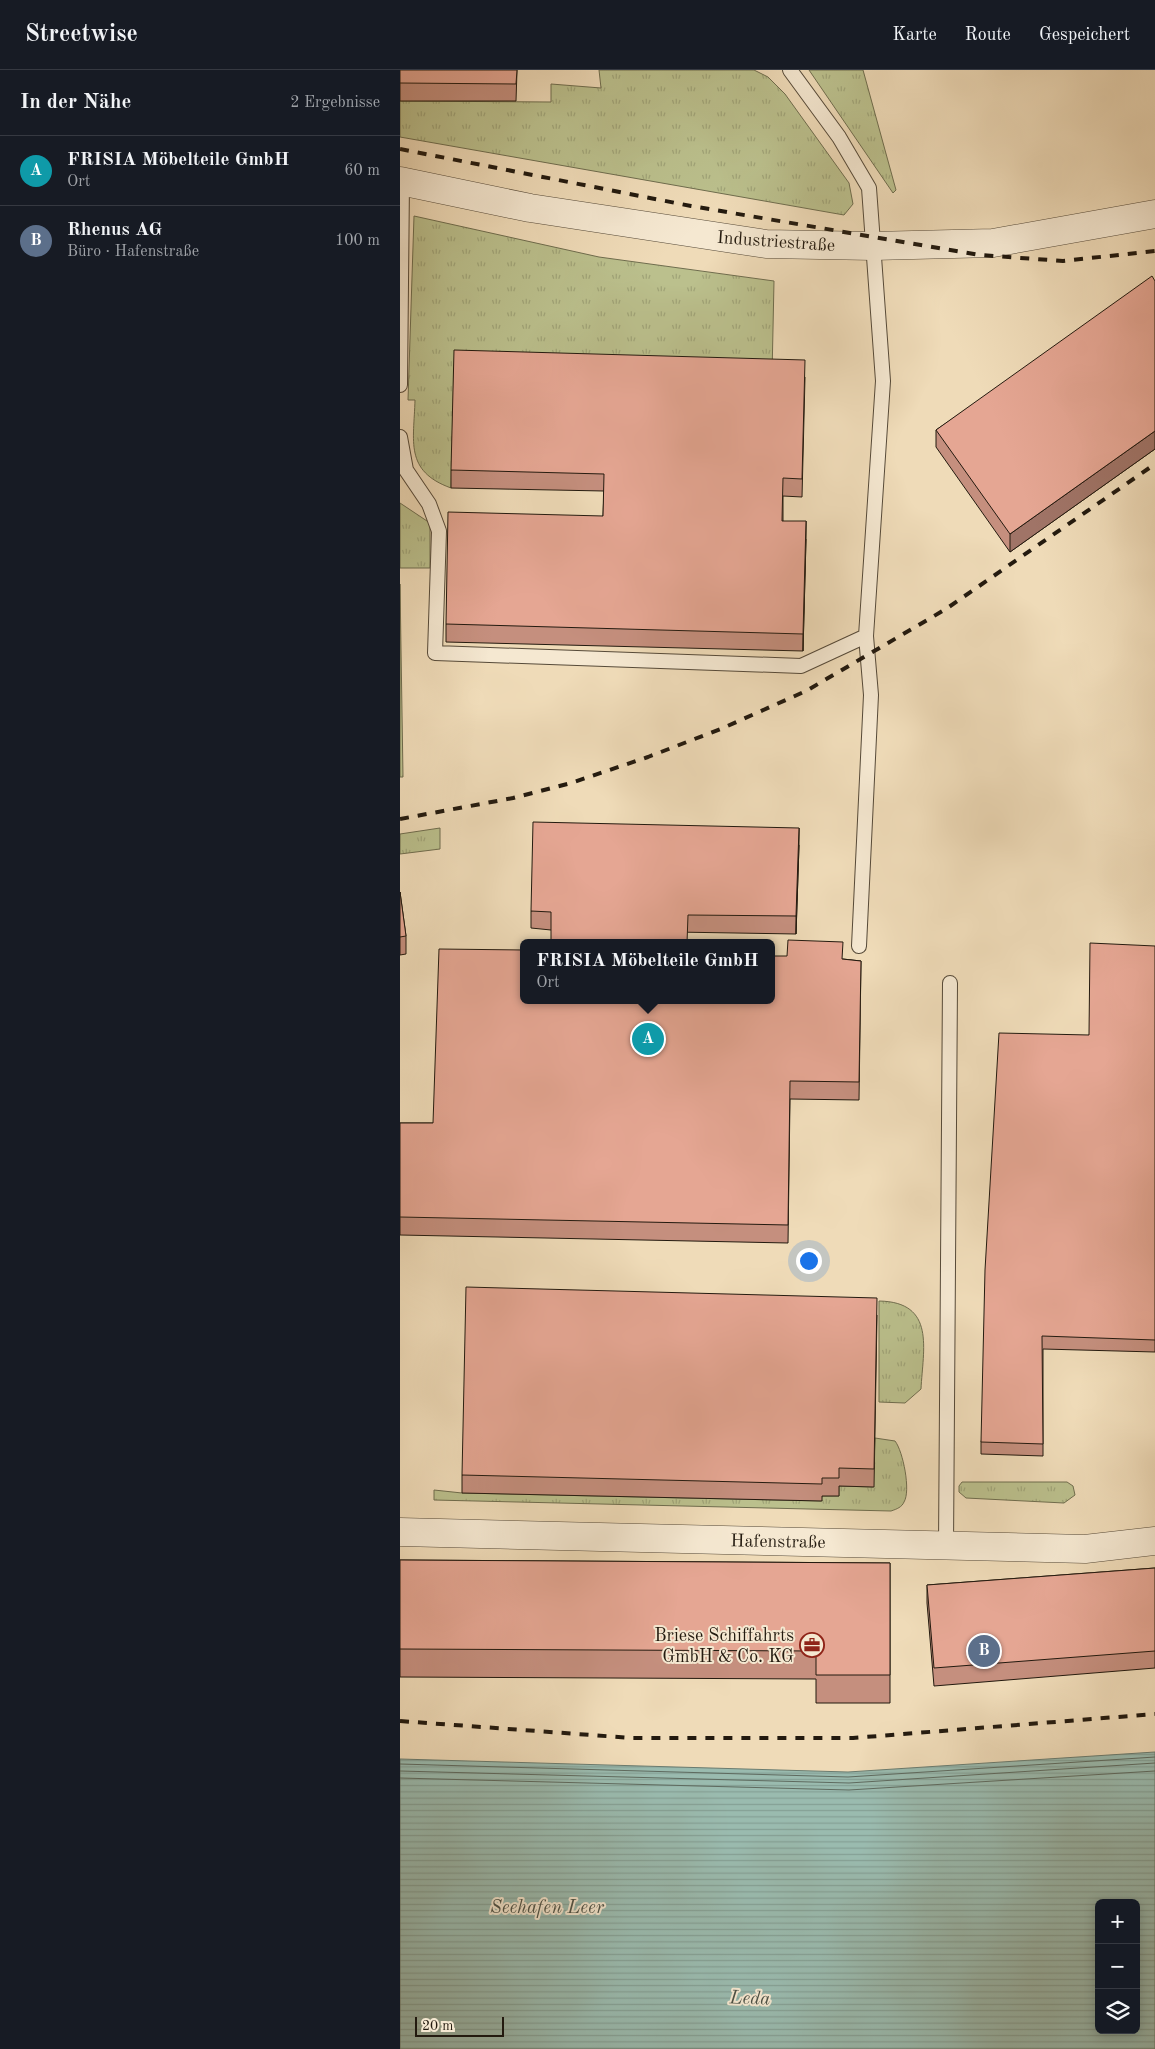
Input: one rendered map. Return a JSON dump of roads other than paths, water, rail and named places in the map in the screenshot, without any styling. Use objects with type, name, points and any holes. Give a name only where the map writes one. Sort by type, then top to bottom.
[{"type":"street","name":"Industriestraße","points":[[401,181],[530,208],[756,242],[873,246],[993,243],[1155,214]]},
{"type":"street","name":"Hafenstraße","points":[[400,1532],[1085,1549],[1155,1541]]},
{"type":"lane","points":[[790,70],[840,137],[869,188],[882,381],[866,636],[872,695],[859,946]]},
{"type":"lane","points":[[400,385],[401,181]]},
{"type":"lane","points":[[400,437],[406,470],[428,504],[439,531],[435,654],[801,666],[866,636]]},
{"type":"lane","points":[[946,1546],[950,983]]},
{"type":"water","name":"Seehafen Leer","points":[[1155,1752],[1155,2049],[400,2049],[400,1759],[848,1772]]},
{"type":"railway","points":[[400,149],[691,206],[980,255],[1063,261],[1155,251]]},
{"type":"railway","points":[[400,819],[513,798],[571,783],[648,757],[723,728],[806,691],[946,609],[1155,464]]},
{"type":"railway","points":[[400,1721],[632,1738],[853,1738],[1155,1714]]},
{"type":"place","name":"FRISIA Möbelteile GmbH","points":[[648,1039]]},
{"type":"place","name":"Briese Schiffahrts GmbH & Co. KG","points":[[812,1645]]},
{"type":"place","name":"Rhenus AG","points":[[984,1651]]},
{"type":"water label","name":"Leda","points":[[750,1997]]}]
